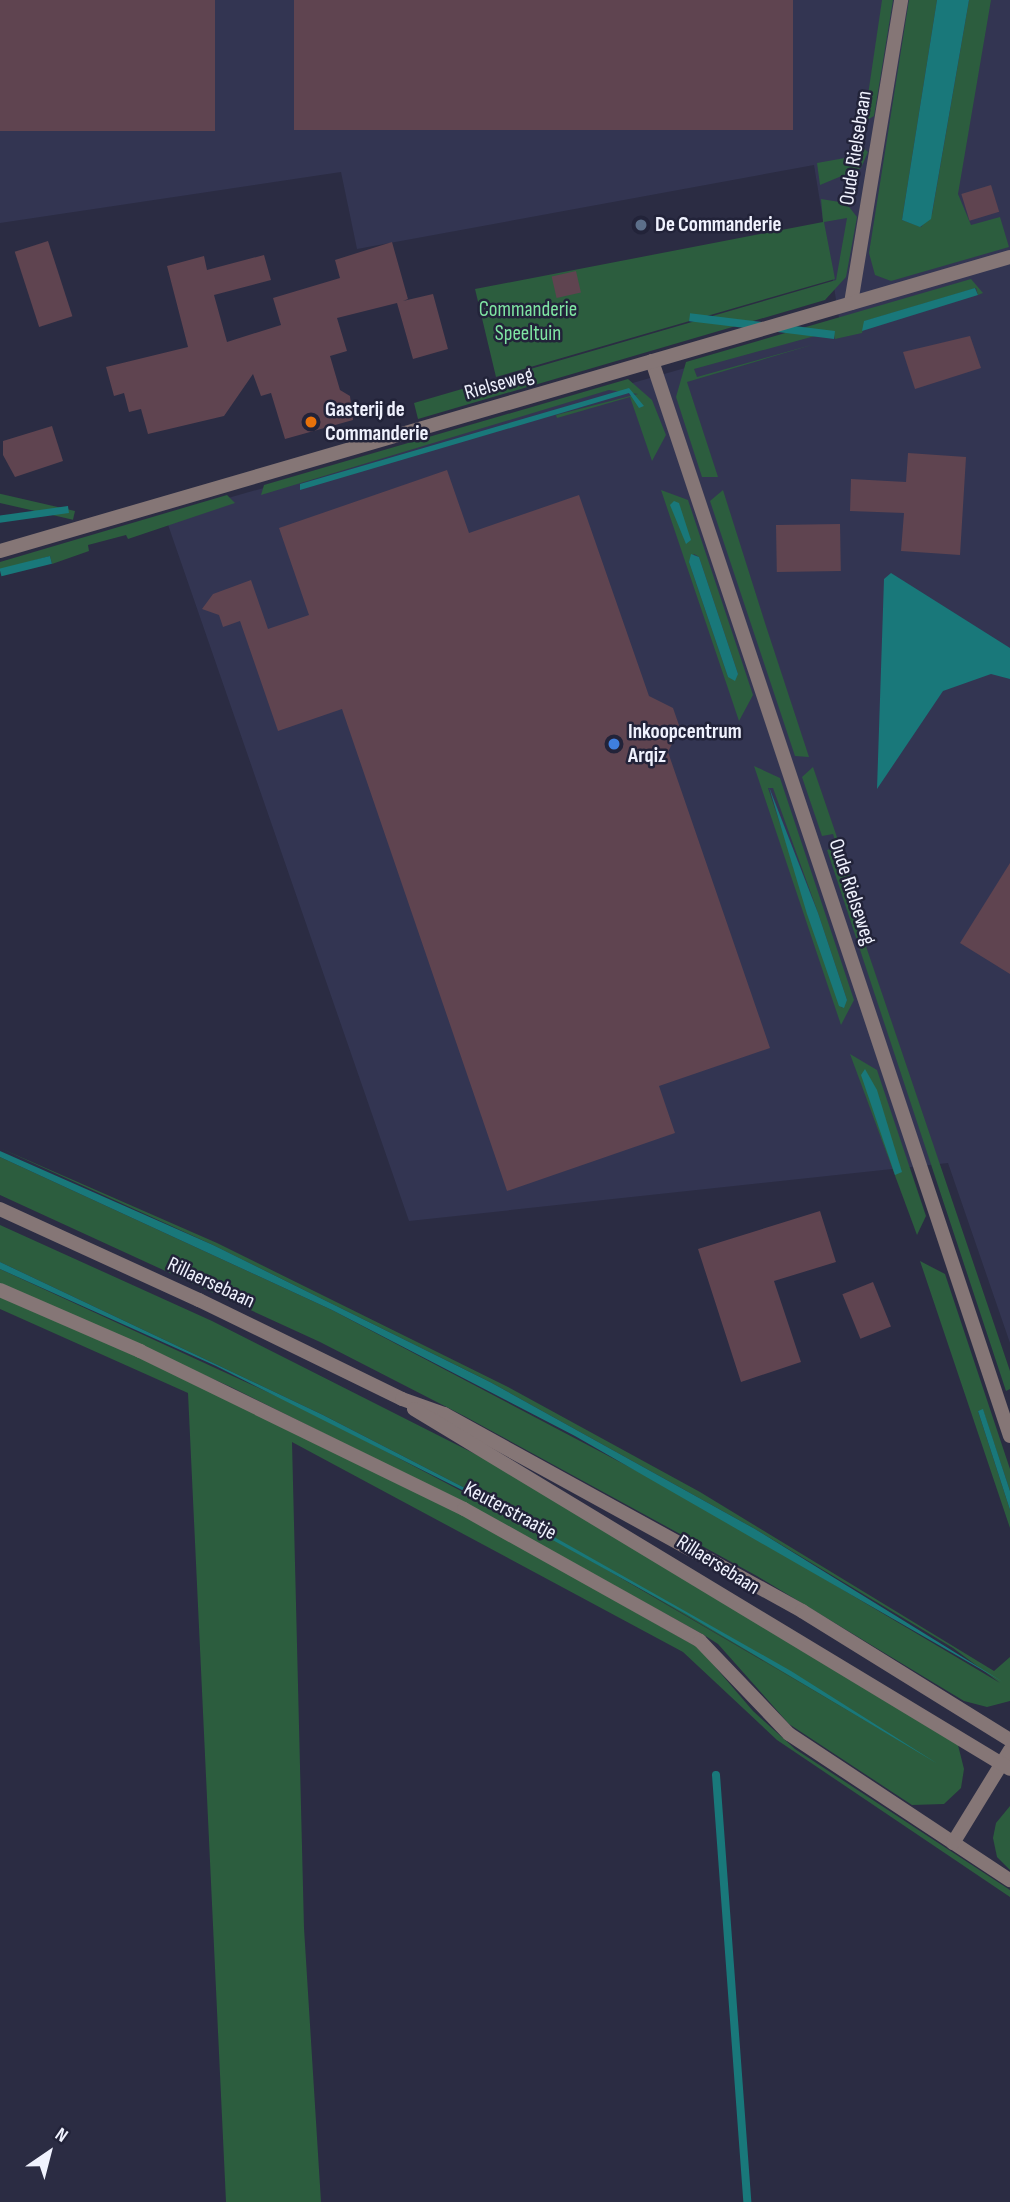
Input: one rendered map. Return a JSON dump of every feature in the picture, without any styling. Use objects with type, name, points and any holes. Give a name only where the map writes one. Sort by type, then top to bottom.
[{"type":"street","name":"Oude Rielsebaan","points":[[851,303],[901,0]]},
{"type":"street","name":"Rielseweg","points":[[0,551],[1010,257]]},
{"type":"street","name":"Oude Rielseweg","points":[[652,361],[1010,1436]]},
{"type":"street","name":"Rillaersebaan","points":[[0,1209],[199,1300],[402,1399],[444,1414],[660,1530],[859,1645],[1010,1740]]},
{"type":"street","name":"Keuterstraatje","points":[[0,1290],[140,1351],[464,1509],[701,1640],[789,1734],[1010,1880]]},
{"type":"street","name":"Rillaersebaan","points":[[402,1399],[438,1427],[593,1514],[1007,1767]]},
{"type":"street","points":[[953,1843],[1007,1767],[1010,1750]]},
{"type":"shaded area","points":[[0,0],[1010,0],[1010,1343],[948,1163],[409,1221],[165,516],[840,324],[814,165],[357,249],[341,172],[0,223]]},
{"type":"shaded area","points":[[937,0],[969,0],[931,219],[920,227],[902,220]]},
{"type":"shaded area","points":[[975,288],[978,295],[862,331],[864,321]]},
{"type":"shaded area","points":[[690,313],[835,331],[834,339],[689,321]]},
{"type":"shaded area","points":[[629,388],[644,406],[639,408],[629,393],[300,490],[300,484]]},
{"type":"shaded area","points":[[674,501],[679,503],[691,540],[686,544],[670,505]]},
{"type":"shaded area","points":[[68,506],[69,513],[0,523],[0,516]]},
{"type":"shaded area","points":[[691,554],[699,557],[738,674],[735,681],[728,677],[689,562]]},
{"type":"shaded area","points":[[50,556],[52,564],[1,576],[0,568]]},
{"type":"shaded area","points":[[891,573],[1010,648],[1010,679],[991,674],[943,691],[877,789],[884,579]]},
{"type":"shaded area","points":[[769,787],[818,913],[847,1000],[844,1008],[839,1006],[807,914]]},
{"type":"shaded area","points":[[865,1069],[877,1090],[902,1172],[895,1175],[861,1075]]},
{"type":"shaded area","points":[[0,1151],[213,1245],[490,1382],[755,1529],[1003,1682],[575,1436],[332,1310],[0,1157]]},
{"type":"shaded area","points":[[0,1262],[323,1415],[494,1503],[791,1671],[938,1764],[686,1614],[468,1493],[216,1366],[0,1269]]},
{"type":"shaded area","points":[[983,1409],[1010,1491],[1010,1510],[978,1411]]},
{"type":"green space","points":[[882,0],[893,0],[874,116],[864,122]]},
{"type":"green space","points":[[909,0],[937,0],[902,220],[921,227],[932,214],[969,0],[991,0],[958,194],[971,225],[1000,217],[1009,247],[891,281],[875,275],[869,253]]},
{"type":"green space","points":[[858,143],[868,152],[861,168],[820,185],[817,163],[856,156]]},
{"type":"green space","name":"Commanderie Speeltuin","points":[[821,199],[846,203],[857,217],[846,277],[825,300],[418,419],[414,403],[836,280],[847,218],[824,222],[835,279],[496,377],[475,289],[823,222]]},
{"type":"green space","points":[[971,279],[983,293],[978,295],[976,288],[865,321],[862,333],[835,339],[833,331],[694,369],[697,377],[815,344],[687,382],[718,477],[702,477],[676,397],[686,362]]},
{"type":"green space","points":[[628,379],[652,400],[666,435],[652,461],[630,397],[557,418],[556,415],[638,394],[609,390],[261,495],[264,485]]},
{"type":"green space","points":[[661,490],[688,500],[753,695],[739,721]],"holes":[[[694,554],[699,557],[738,674],[728,677],[689,562]]]},
{"type":"green space","points":[[723,490],[809,757],[795,756],[710,501]]},
{"type":"green space","points":[[0,494],[75,511],[73,520],[0,503]]},
{"type":"green space","points":[[227,495],[235,503],[128,539],[126,535],[88,545],[89,551],[52,564],[50,556],[0,570],[0,562]]},
{"type":"green space","points":[[754,766],[780,778],[854,1000],[841,1025]],"holes":[[[768,788],[773,788],[847,1000],[842,1008]]]},
{"type":"green space","points":[[813,767],[854,887],[855,893],[850,899],[1010,1371],[1010,1389],[1006,1391],[827,850],[837,847],[833,834],[822,836],[802,777]]},
{"type":"green space","points":[[850,1054],[877,1070],[926,1216],[917,1235]]},
{"type":"green space","points":[[0,1148],[217,1243],[508,1387],[700,1492],[994,1671],[1010,1657],[1010,1701],[987,1707],[964,1701],[757,1576],[466,1417],[320,1342],[0,1195],[0,1157],[332,1310],[690,1499],[1000,1683],[953,1648],[755,1529],[490,1382],[213,1245]]},
{"type":"green space","points":[[0,1225],[212,1321],[485,1459],[958,1745],[964,1769],[961,1788],[944,1804],[912,1805],[789,1724],[718,1644],[704,1635],[476,1509],[231,1387],[0,1284],[0,1269],[313,1413],[573,1550],[938,1763],[494,1503],[323,1415],[0,1262]]},
{"type":"green space","points":[[920,1261],[945,1274],[1010,1469],[1010,1491],[983,1410],[978,1411],[1010,1510],[1010,1528]]},
{"type":"green space","points":[[0,1297],[166,1369],[465,1516],[699,1648],[753,1711],[795,1749],[1010,1890],[1010,1897],[777,1740],[683,1652],[292,1442],[304,1928],[321,2202],[226,2202],[188,1393],[0,1309]]},
{"type":"green space","points":[[1010,1806],[1010,1870],[997,1857],[993,1838],[996,1823]]},
{"type":"building","points":[[0,0],[215,0],[215,131],[0,131]]},
{"type":"building","points":[[294,0],[793,0],[793,130],[294,130]]},
{"type":"building","points":[[991,185],[999,212],[970,221],[961,194]]},
{"type":"building","points":[[48,241],[72,316],[39,327],[15,252]]},
{"type":"building","points":[[392,242],[408,299],[403,301],[433,294],[448,349],[413,359],[397,303],[337,318],[347,351],[330,356],[340,390],[350,396],[353,420],[285,439],[271,393],[261,396],[253,374],[224,416],[148,434],[141,409],[129,412],[124,393],[114,396],[106,367],[188,347],[167,266],[204,256],[207,270],[264,255],[271,280],[214,295],[227,342],[281,325],[273,298],[340,278],[335,260]]},
{"type":"building","points":[[576,271],[581,292],[557,298],[552,277]]},
{"type":"building","points":[[970,336],[981,368],[915,389],[903,352]]},
{"type":"building","points":[[52,426],[63,461],[15,477],[3,455],[3,441]]},
{"type":"building","points":[[908,453],[966,457],[960,555],[901,551],[904,513],[850,511],[851,479],[906,482]]},
{"type":"building","points":[[447,470],[469,533],[579,495],[649,696],[673,708],[680,728],[668,752],[770,1048],[659,1086],[675,1133],[507,1191],[342,709],[278,731],[240,621],[223,627],[219,615],[202,609],[213,594],[251,580],[268,629],[309,615],[279,528]]},
{"type":"building","points":[[840,524],[841,571],[777,572],[776,525]]},
{"type":"building","points":[[1010,863],[1010,974],[960,943]]},
{"type":"building","points":[[820,1211],[836,1262],[774,1281],[801,1362],[741,1382],[698,1249]]},
{"type":"building","points":[[873,1282],[891,1327],[860,1339],[842,1294]]},
{"type":"waterway","points":[[716,1775],[747,2202]]},
{"type":"place","name":"De Commanderie","points":[[641,225]]},
{"type":"place","name":"Gasterij de Commanderie","points":[[311,422]]},
{"type":"place","name":"Inkoopcentrum Arqiz","points":[[614,744]]}]
